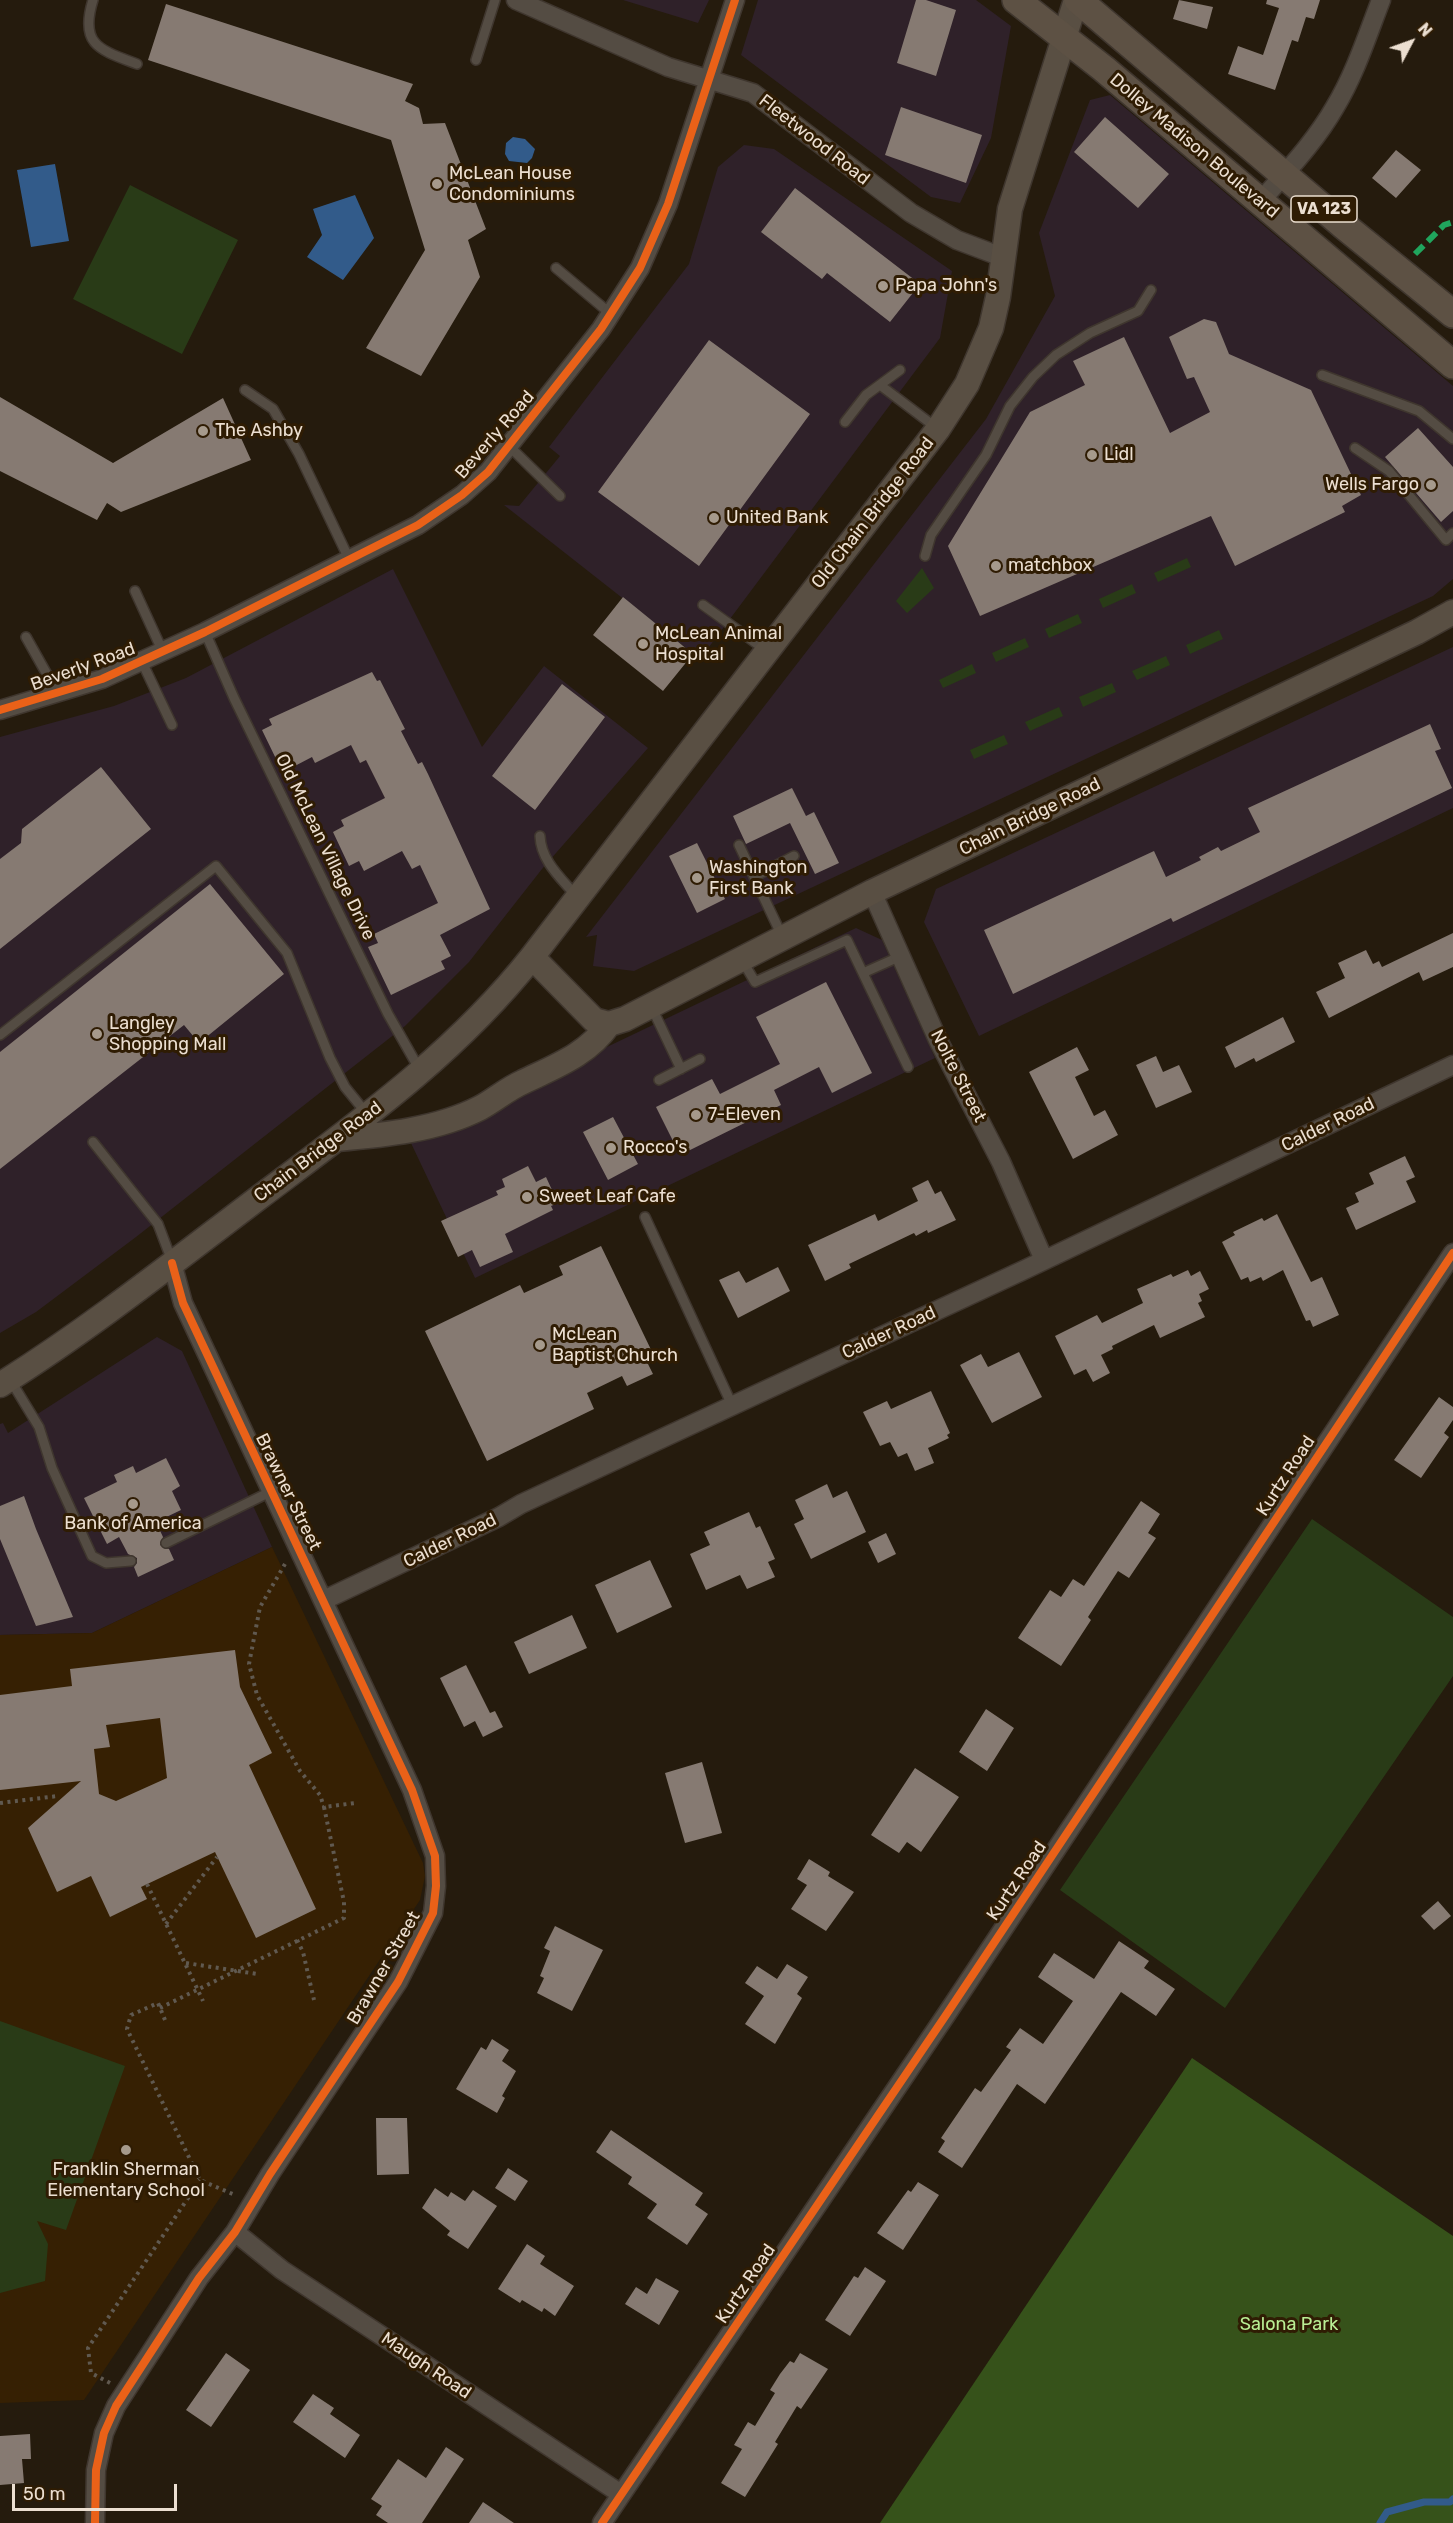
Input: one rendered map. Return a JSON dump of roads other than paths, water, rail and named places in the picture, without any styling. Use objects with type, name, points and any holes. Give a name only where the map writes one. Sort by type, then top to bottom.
[{"type":"main road","name":"Dolley Madison Boulevard","points":[[1016,0],[1065,38],[1453,365]]},
{"type":"main road","name":"Dolley Madison Boulevard","points":[[1077,0],[1453,314]]},
{"type":"main road","name":"Old Chain Bridge Road","points":[[532,957],[938,429],[967,384],[984,347],[995,313],[1002,257],[1015,192],[1077,0]]},
{"type":"main road","name":"Chain Bridge Road","points":[[337,1138],[378,1136],[424,1127],[468,1113],[505,1091],[579,1055],[598,1040],[609,1024],[625,1019],[872,892],[1417,632],[1453,612]]},
{"type":"main road","name":"Chain Bridge Road","points":[[5,1382],[64,1345],[421,1072],[484,1014],[532,957]]},
{"type":"main road","points":[[532,957],[594,1020],[609,1024]]},
{"type":"street","name":"Fleetwood Road","points":[[516,0],[541,5],[668,67],[753,93],[904,208],[957,240],[1002,257]]},
{"type":"street","name":"Beverly Road","points":[[0,710],[58,694],[142,662],[351,561],[410,530],[448,506],[488,472],[612,315],[640,268],[659,227],[735,0]]},
{"type":"street","points":[[1260,202],[1335,107],[1381,0]]},
{"type":"street","name":"Nolte Street","points":[[872,892],[938,1040],[1001,1162],[1044,1260]]},
{"type":"street","name":"Calder Road","points":[[324,1600],[1453,1065]]},
{"type":"street","name":"Kurtz Road","points":[[602,2523],[946,2015],[1453,1253]]},
{"type":"street","name":"Brawner Street","points":[[94,2523],[96,2470],[104,2433],[125,2392],[199,2278],[235,2232],[398,1982],[433,1913],[436,1886],[435,1856],[427,1827],[324,1600],[270,1492],[183,1303],[172,1263]]},
{"type":"street","name":"Maugh Road","points":[[235,2232],[282,2270],[621,2494]]},
{"type":"lane","points":[[93,0],[88,22],[94,44],[109,53],[137,64]]},
{"type":"lane","points":[[476,60],[495,0]]},
{"type":"lane","points":[[556,268],[612,315]]},
{"type":"lane","points":[[925,556],[931,535],[986,455],[1010,406],[1033,377],[1056,355],[1090,333],[1138,311],[1151,290]]},
{"type":"lane","points":[[845,422],[866,395],[900,370]]},
{"type":"lane","points":[[1322,375],[1419,411],[1453,439]]},
{"type":"lane","points":[[880,385],[938,429]]},
{"type":"lane","points":[[245,390],[273,409],[299,454],[351,561]]},
{"type":"lane","points":[[509,446],[560,496]]},
{"type":"lane","points":[[1355,448],[1389,471],[1446,540],[1453,533]]},
{"type":"lane","points":[[135,591],[163,652]]},
{"type":"lane","points":[[703,605],[766,651]]},
{"type":"lane","name":"Old McLean Village Drive","points":[[205,632],[234,698],[383,1004],[421,1072]]},
{"type":"lane","points":[[26,637],[58,694]]},
{"type":"lane","points":[[142,662],[172,725]]},
{"type":"lane","points":[[540,836],[540,846],[547,861],[577,897]]},
{"type":"lane","points":[[739,845],[783,938]]},
{"type":"lane","points":[[754,877],[794,856]]},
{"type":"lane","points":[[0,1035],[216,866],[287,953],[330,1058],[345,1087],[367,1115]]},
{"type":"lane","points":[[742,959],[755,982],[847,940],[908,1067]]},
{"type":"lane","points":[[863,973],[901,956]]},
{"type":"lane","points":[[651,1005],[681,1069]]},
{"type":"lane","points":[[659,1080],[700,1059]]},
{"type":"lane","points":[[93,1142],[158,1224],[172,1263]]},
{"type":"lane","points":[[645,1217],[732,1405]]},
{"type":"lane","points":[[5,1382],[39,1427],[52,1468],[92,1556],[106,1563],[131,1561]]},
{"type":"lane","points":[[166,1543],[270,1492]]},
{"type":"water","points":[[513,137],[525,139],[535,149],[532,158],[527,163],[509,161],[505,154],[506,143]]},
{"type":"water","points":[[55,164],[69,241],[31,247],[17,170]]},
{"type":"water","points":[[355,195],[374,238],[343,280],[307,257],[322,235],[313,209]]},
{"type":"waterway","points":[[1380,2523],[1387,2512],[1424,2502],[1450,2502],[1453,2499]]},
{"type":"place","name":"McLean House Condominiums","points":[[437,184]]},
{"type":"place","name":"Papa John's","points":[[883,286]]},
{"type":"place","name":"The Ashby","points":[[203,431]]},
{"type":"place","name":"Lidl","points":[[1092,455]]},
{"type":"place","name":"Wells Fargo","points":[[1431,485]]},
{"type":"place","name":"United Bank","points":[[714,518]]},
{"type":"place","name":"matchbox","points":[[996,566]]},
{"type":"place","name":"McLean Animal Hospital","points":[[643,644]]},
{"type":"place","name":"Washington First Bank","points":[[697,878]]},
{"type":"place","name":"Langley Shopping Mall","points":[[97,1034]]},
{"type":"place","name":"7-Eleven","points":[[696,1115]]},
{"type":"place","name":"Rocco's","points":[[611,1148]]},
{"type":"place","name":"Sweet Leaf Cafe","points":[[527,1197]]},
{"type":"place","name":"McLean Baptist Church","points":[[540,1345]]},
{"type":"place","name":"Bank of America","points":[[133,1504]]},
{"type":"place","name":"Franklin Sherman Elementary School","points":[[126,2150]]},
{"type":"park label","name":"Salona Park","points":[[1289,2325]]}]
